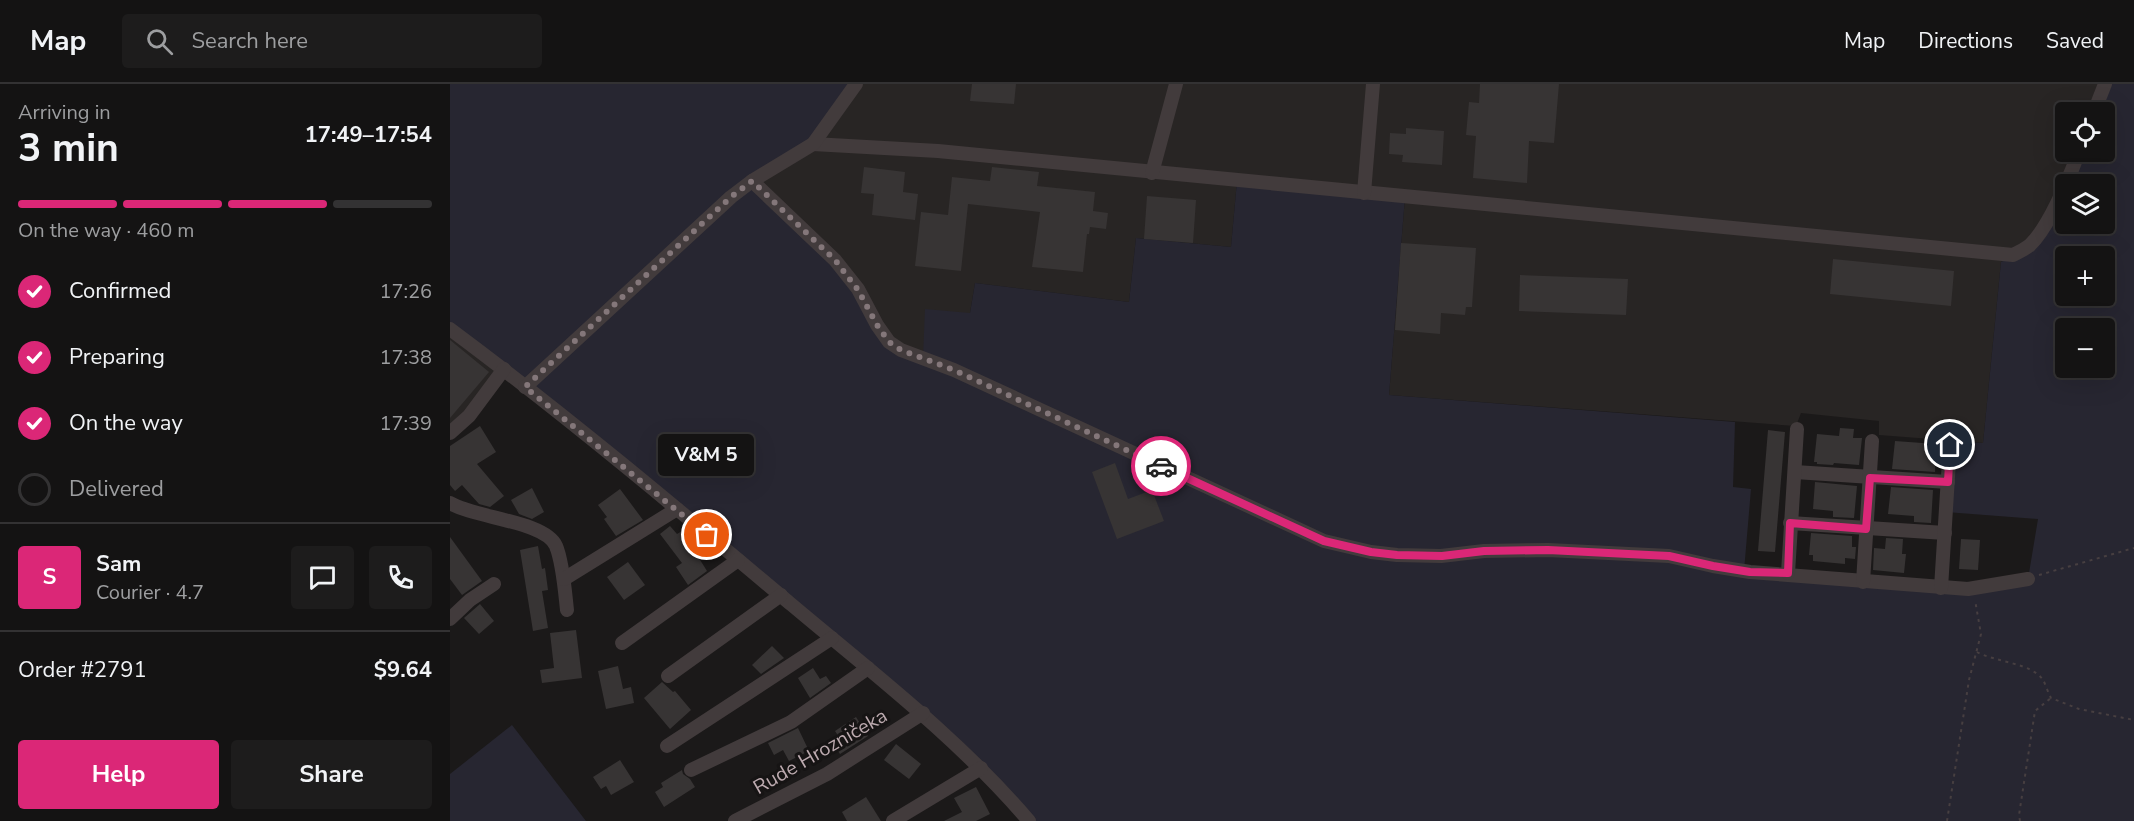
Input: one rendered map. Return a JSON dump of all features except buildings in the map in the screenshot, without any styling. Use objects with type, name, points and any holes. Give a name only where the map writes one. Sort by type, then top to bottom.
[{"type":"street","points":[[525,387],[731,197],[752,181],[813,144],[856,84]]},
{"type":"street","points":[[1152,173],[1176,84]]},
{"type":"street","points":[[1364,193],[1373,84]]},
{"type":"street","points":[[2098,102],[2105,84]]},
{"type":"street","points":[[813,144],[938,151],[2013,255],[2030,246],[2048,219],[2075,162]]},
{"type":"street","points":[[752,181],[835,260],[858,290],[889,342],[901,350],[954,370],[1324,541],[1397,555],[1442,556],[1484,551],[1548,550],[1669,556],[1750,572],[1788,573],[1863,582],[1968,590],[2028,579]]},
{"type":"street","name":"Rude Hrozničeka","points":[[450,329],[504,369],[677,509],[923,713],[981,768],[1029,821]]},
{"type":"street","points":[[450,433],[469,416],[504,369]]},
{"type":"street","points":[[1788,573],[1797,429]]},
{"type":"street","points":[[1863,582],[1872,441]]},
{"type":"street","points":[[1941,588],[1950,445]]},
{"type":"street","points":[[1795,472],[1948,482]]},
{"type":"street","points":[[450,503],[466,511],[518,523],[548,536],[556,545],[564,579],[567,610]]},
{"type":"street","points":[[564,579],[677,509]]},
{"type":"street","points":[[1790,523],[1945,533]]},
{"type":"street","points":[[622,642],[738,560]]},
{"type":"street","points":[[450,619],[470,600],[494,584]]},
{"type":"street","points":[[668,676],[781,595]]},
{"type":"street","points":[[667,746],[832,638]]},
{"type":"street","name":"Rude Hrozničeka","points":[[691,770],[791,722],[868,668]]},
{"type":"street","name":"Rude Hrozničeka","points":[[735,821],[827,774],[923,713]]},
{"type":"street","points":[[893,821],[981,768]]},
{"type":"path","points":[[2028,579],[2134,548]]},
{"type":"path","points":[[1947,821],[1969,680],[1981,634],[1976,615],[1976,603],[1968,590]]},
{"type":"path","points":[[1977,652],[1986,657],[2029,669],[2043,679],[2050,698],[2079,709],[2134,720]]},
{"type":"path","points":[[2020,821],[2019,815],[2035,711],[2050,698]]},
{"type":"shaded area","points":[[450,84],[856,84],[813,144],[752,181],[835,260],[889,342],[923,358],[925,309],[970,313],[975,283],[1129,302],[1136,238],[1231,247],[1237,181],[1405,197],[1389,395],[1735,422],[1733,487],[1751,489],[1744,571],[1941,588],[2028,579],[2038,519],[1946,512],[1950,441],[1983,443],[2001,262],[2030,246],[2055,198],[2055,234],[2115,234],[2115,174],[2068,174],[2074,162],[2115,162],[2115,102],[2098,102],[2105,84],[2134,84],[2134,821],[1032,821],[983,766],[450,327]]},
{"type":"shaded area","points":[[856,84],[2105,84],[2098,102],[2055,102],[2055,162],[2074,162],[2067,174],[2055,174],[2055,197],[2029,246],[2001,262],[1983,443],[1879,435],[1879,421],[1801,413],[1796,426],[1389,395],[1405,197],[1237,181],[1231,247],[1136,238],[1129,302],[975,283],[970,313],[923,358],[901,350],[752,181]]},
{"type":"shaded area","points":[[450,329],[504,369],[450,433]]},
{"type":"shaded area","points":[[512,725],[586,821],[450,821],[450,774]]},
{"type":"way so far","points":[[707,535],[525,387],[731,197],[752,181],[835,260],[858,290],[889,342],[901,350],[954,370],[1161,466]]},
{"type":"place","name":"V&M 5","points":[[707,535]]},
{"type":"route","points":[[1161,466],[1324,541],[1371,552],[1442,556],[1484,551],[1548,550],[1669,556],[1750,572],[1788,573],[1790,523],[1866,529],[1870,478],[1948,482],[1950,445]]}]
